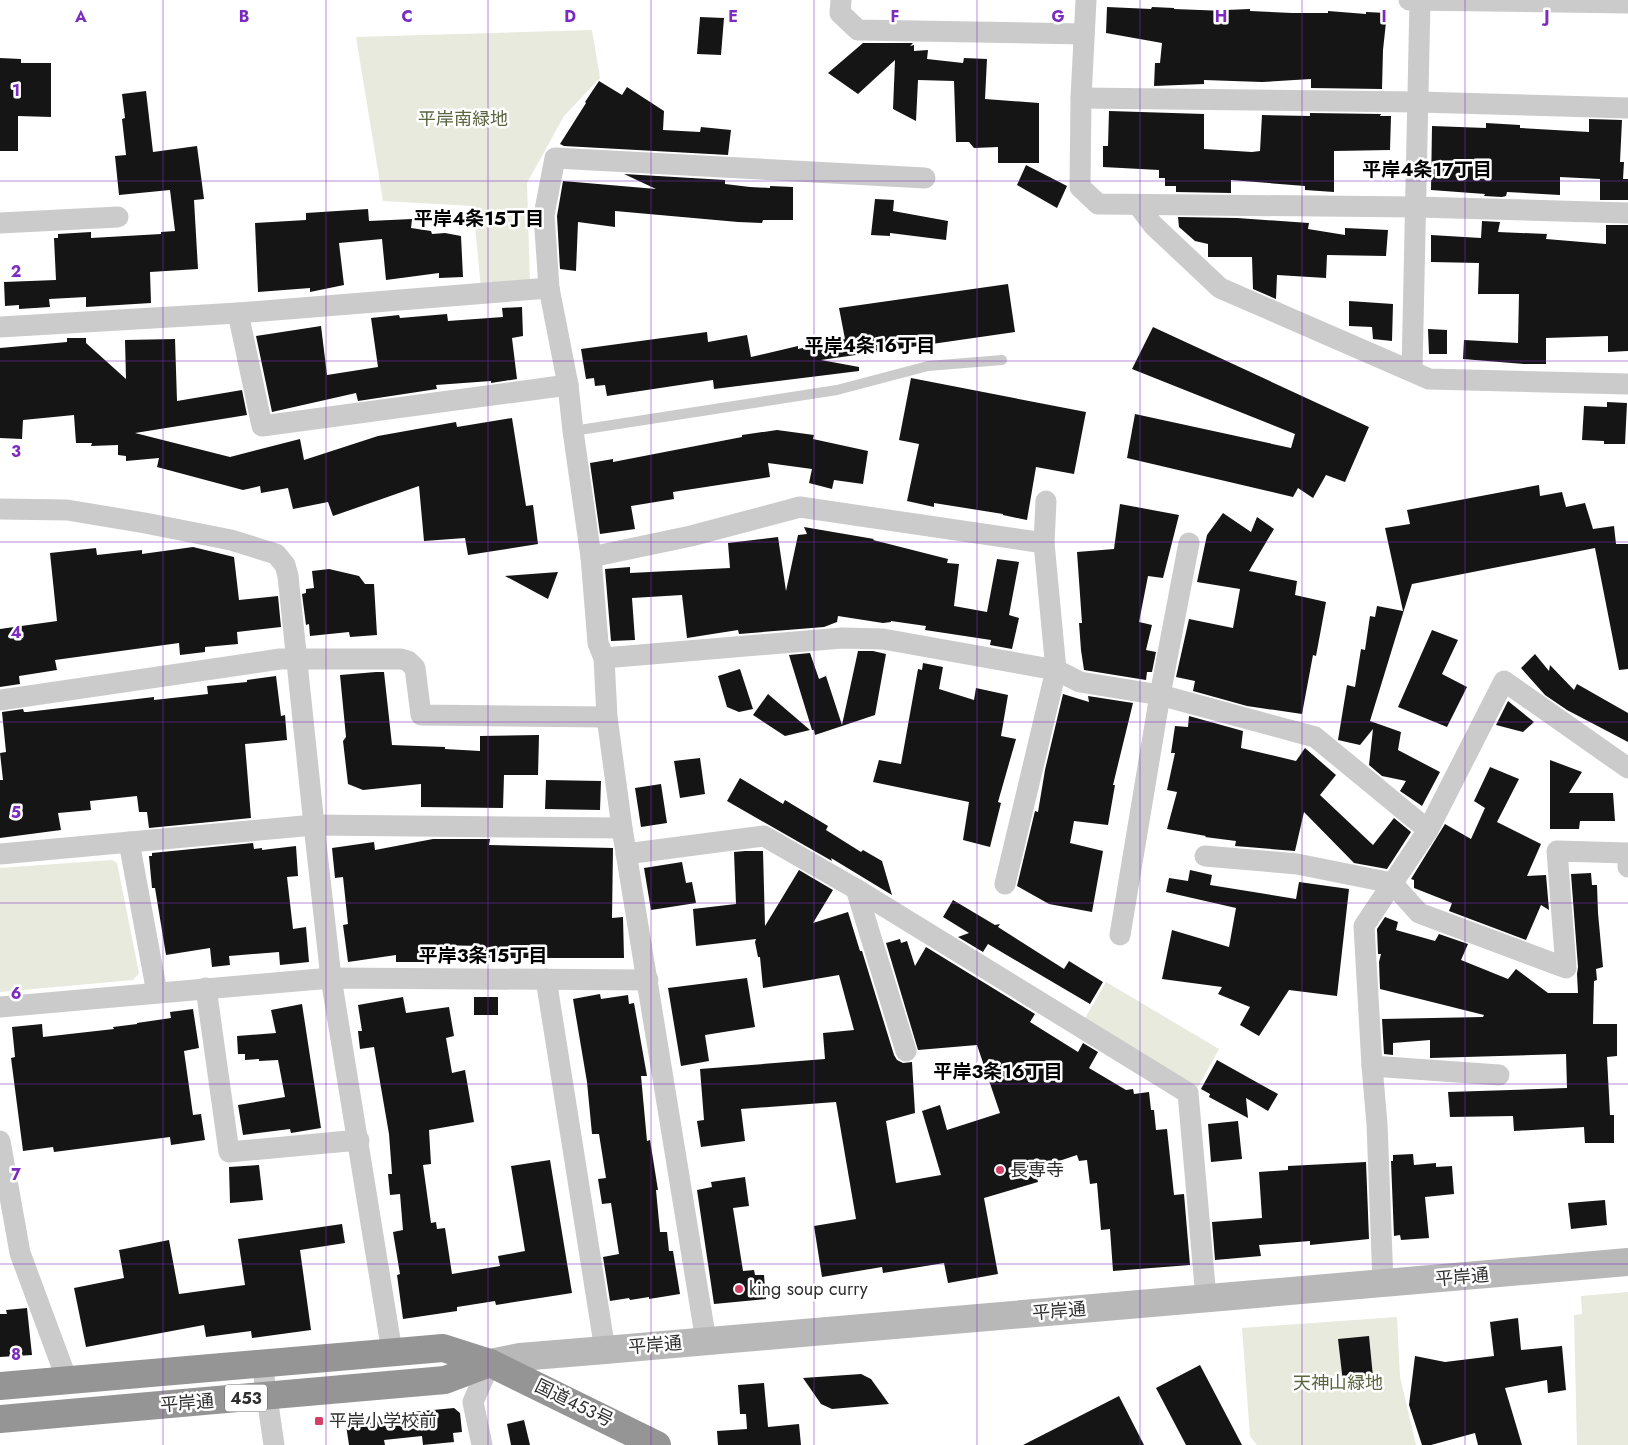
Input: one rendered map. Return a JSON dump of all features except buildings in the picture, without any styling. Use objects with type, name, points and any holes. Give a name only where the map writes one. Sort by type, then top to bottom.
[{"type":"highway","name":"平岸通","points":[[0,1386],[443,1348],[490,1363]]},
{"type":"highway","name":"平岸通","points":[[0,1419],[445,1380],[490,1363]]},
{"type":"highway","name":"国道453号","points":[[490,1363],[657,1445]]},
{"type":"street","points":[[840,0],[840,13],[858,30],[1084,34]]},
{"type":"street","points":[[1086,0],[1081,98],[1080,187],[1098,204],[1416,207],[1628,213]]},
{"type":"street","points":[[1409,0],[1628,3]]},
{"type":"street","points":[[1412,371],[1420,0]]},
{"type":"street","points":[[1081,98],[1418,102],[1628,108]]},
{"type":"street","points":[[706,1341],[622,828],[607,717],[604,658],[598,643],[591,557],[568,385],[549,288],[544,215],[555,158],[925,178]]},
{"type":"street","points":[[1138,205],[1153,225],[1220,288],[1429,379],[1628,384]]},
{"type":"street","points":[[0,224],[118,217]]},
{"type":"street","points":[[0,327],[238,313],[549,288]]},
{"type":"street","points":[[238,313],[262,426],[568,385]]},
{"type":"street","points":[[1006,884],[1056,670],[1044,543],[1046,501]]},
{"type":"street","points":[[591,557],[691,536],[800,507],[1044,543]]},
{"type":"street","points":[[0,509],[67,510],[231,540],[276,554],[286,565],[331,978],[359,1140],[392,1352]]},
{"type":"street","points":[[1120,935],[1160,695],[1189,543]]},
{"type":"street","points":[[604,658],[842,638],[883,639],[1056,670],[1080,682],[1160,695],[1315,737],[1428,830]]},
{"type":"street","points":[[0,700],[280,659],[401,659],[408,661],[415,668],[420,715],[607,717]]},
{"type":"street","points":[[1383,1283],[1377,1124],[1364,926],[1428,830],[1504,681],[1628,768]]},
{"type":"street","points":[[0,854],[314,825],[622,828]]},
{"type":"street","points":[[626,854],[764,836],[856,889],[1188,1093],[1206,1298]]},
{"type":"street","points":[[128,842],[157,993]]},
{"type":"street","points":[[1205,856],[1296,864],[1392,883],[1420,913],[1566,968],[1557,851],[1628,853],[1628,867]]},
{"type":"street","points":[[856,889],[906,1052]]},
{"type":"street","points":[[0,1008],[331,978],[648,980]]},
{"type":"street","points":[[546,979],[604,1350]]},
{"type":"street","points":[[206,988],[229,1152],[359,1140]]},
{"type":"street","points":[[1372,1066],[1499,1075]]},
{"type":"street","points":[[0,1140],[20,1253],[67,1380]]},
{"type":"street","name":"平岸通","points":[[490,1363],[520,1357],[1628,1262]]},
{"type":"street","points":[[262,1363],[274,1445]]},
{"type":"street","points":[[482,1445],[473,1402],[490,1363]]},
{"type":"lane","points":[[573,431],[837,390],[928,366],[1002,360]]},
{"type":"green space","name":"平岸南緑地","points":[[592,30],[600,78],[564,116],[527,183],[530,284],[481,288],[473,206],[383,201],[356,37]]},
{"type":"green space","points":[[112,860],[117,863],[139,973],[133,980],[0,992],[0,868]]},
{"type":"green space","points":[[1106,982],[1219,1049],[1198,1087],[1084,1020]]},
{"type":"green space","points":[[1628,1292],[1628,1445],[1577,1445],[1574,1315],[1582,1314],[1581,1296]]},
{"type":"green space","name":"天神山緑地","points":[[1397,1317],[1400,1377],[1416,1445],[1257,1445],[1250,1436],[1242,1328]]},
{"type":"place","name":"長専寺","points":[[1000,1170]]},
{"type":"place","name":"king soup curry","points":[[739,1289]]},
{"type":"place","name":"平岸小学校前","points":[[319,1421]]},
{"type":"district","name":"平岸4条17丁目","points":[[1427,169]]},
{"type":"district","name":"平岸4条15丁目","points":[[479,218]]},
{"type":"district","name":"平岸4条16丁目","points":[[870,345]]},
{"type":"district","name":"平岸3条15丁目","points":[[483,955]]},
{"type":"district","name":"平岸3条16丁目","points":[[998,1071]]}]
